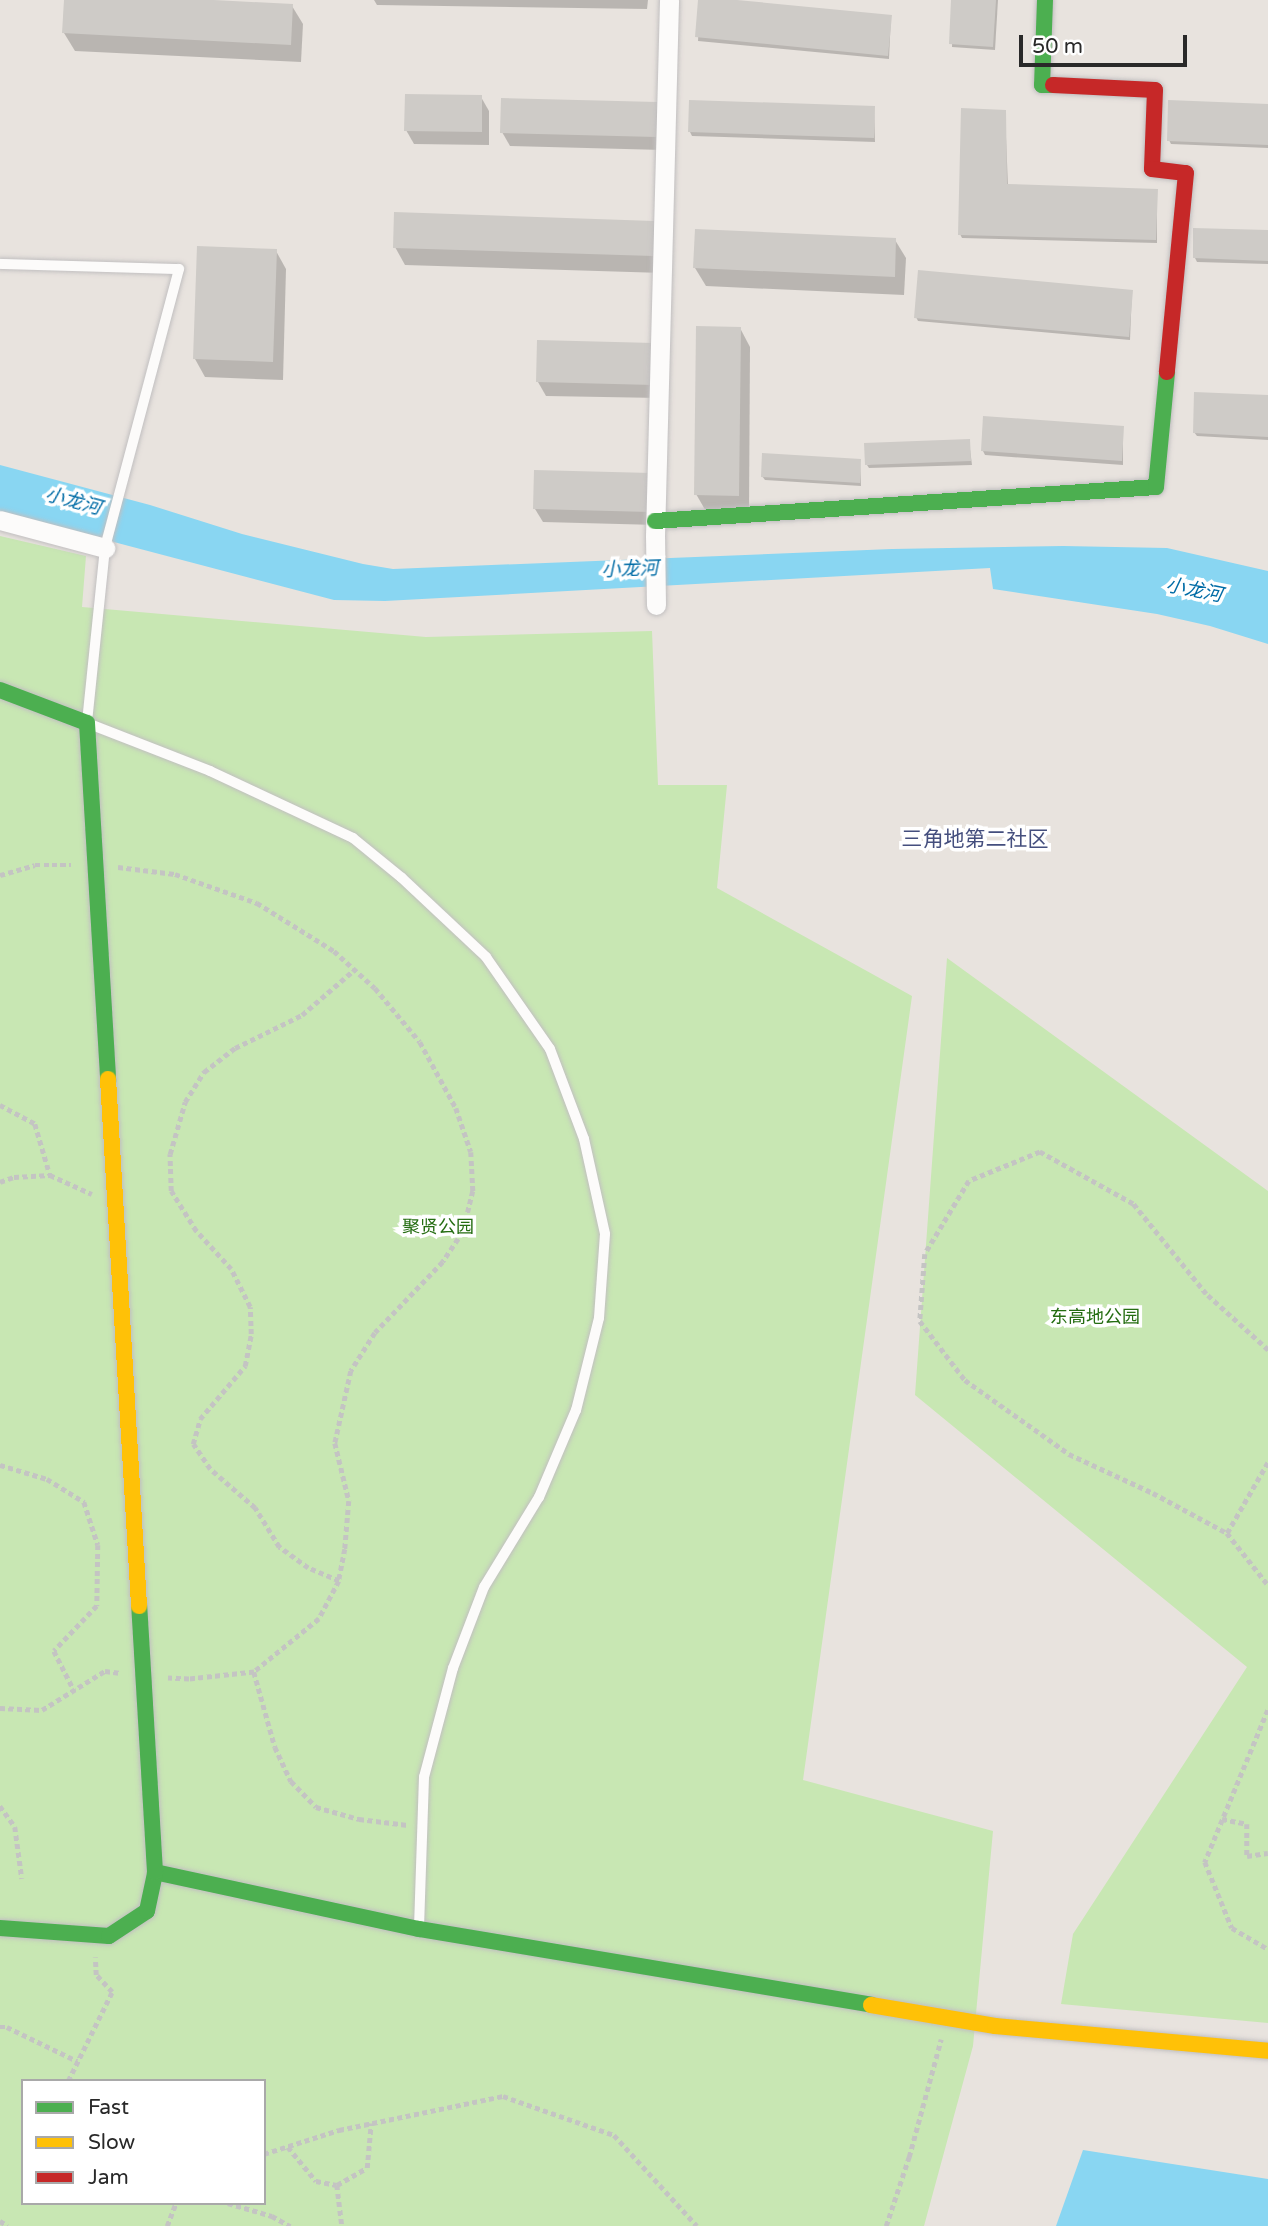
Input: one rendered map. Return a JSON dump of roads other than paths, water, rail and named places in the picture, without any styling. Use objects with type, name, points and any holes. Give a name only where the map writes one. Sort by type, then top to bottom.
[{"type":"street","points":[[656,605],[655,529],[669,0]]},
{"type":"street","points":[[655,529],[1156,487],[1186,173],[1152,169],[1155,90],[1042,85],[1045,0]]},
{"type":"street","points":[[0,520],[105,548]]},
{"type":"street","points":[[0,690],[87,723],[118,1206],[155,1872],[147,1911],[109,1936],[0,1928]]},
{"type":"street","points":[[155,1872],[419,1928],[995,2026],[1268,2051]]},
{"type":"lane","points":[[0,264],[180,269],[105,548],[87,723],[210,771],[353,838],[402,878],[494,967],[550,1049],[584,1139],[605,1234],[599,1318],[576,1410],[539,1497],[484,1587],[453,1668],[424,1777],[419,1928]]},
{"type":"water","name":"小龙河","points":[[0,465],[150,505],[242,534],[393,569],[892,549],[1063,546],[1167,548],[1268,571],[1268,644],[1210,626],[1157,614],[993,589],[990,568],[385,601],[334,600],[0,512]]},
{"type":"water","points":[[1083,2150],[1268,2179],[1268,2226],[1056,2226]]},
{"type":"district","name":"三角地第二社区","points":[[975,840]]},
{"type":"park label","name":"聚贤公园","points":[[438,1227]]},
{"type":"park label","name":"东高地公园","points":[[1095,1317]]}]
